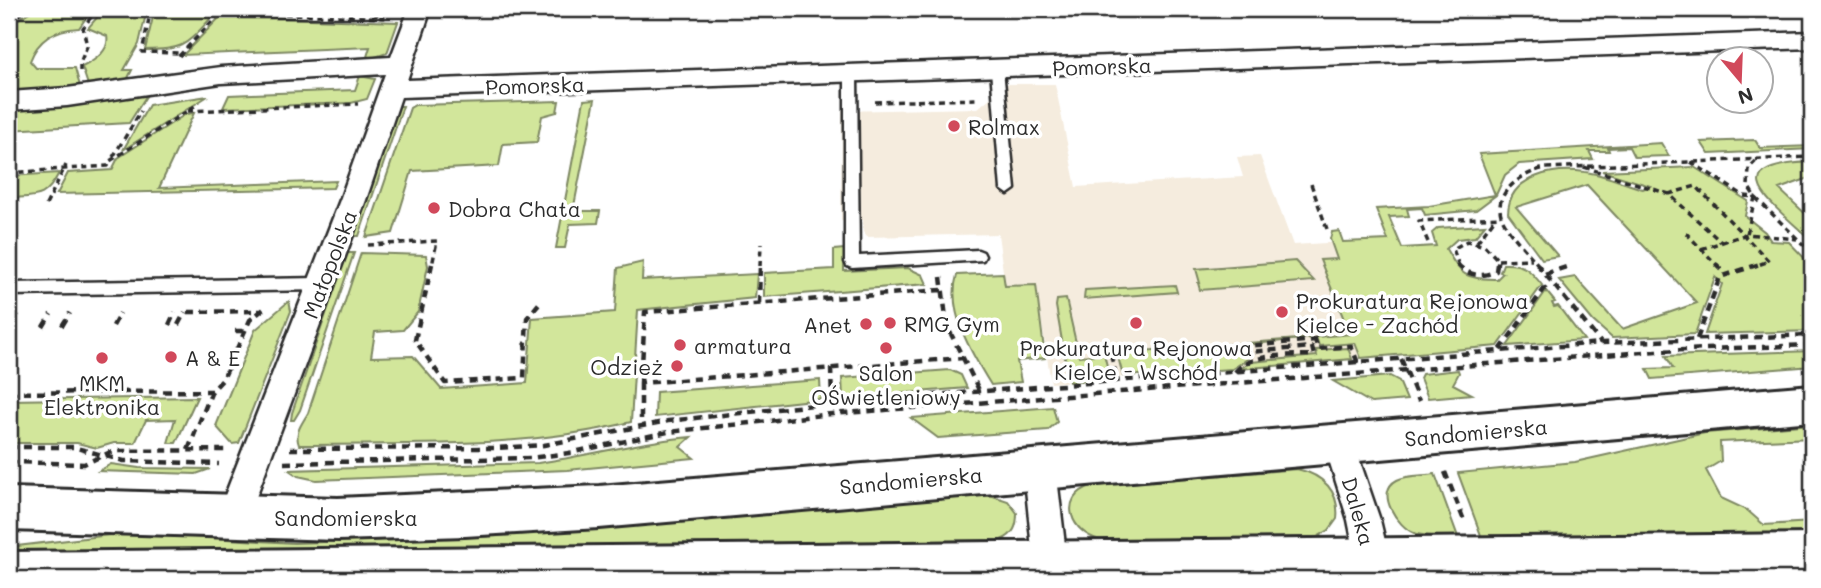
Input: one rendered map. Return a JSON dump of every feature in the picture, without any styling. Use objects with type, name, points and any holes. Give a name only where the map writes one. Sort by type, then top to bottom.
[{"type":"street","name":"Małopolska","points":[[233,516],[321,284],[420,9]]},
{"type":"street","name":"Pomorska","points":[[9,101],[67,97],[221,75],[851,75],[1812,40]]},
{"type":"street","name":"Sandomierska","points":[[9,509],[138,510],[338,519],[465,516],[599,507],[1812,403]]},
{"type":"street","name":"Daleka","points":[[1339,444],[1364,520],[1375,570]]},
{"type":"street","points":[[1040,468],[1051,571]]},
{"type":"street","points":[[9,575],[1375,570],[1812,556]]},
{"type":"lane","points":[[997,70],[1008,189]]},
{"type":"lane","points":[[851,75],[852,262],[978,256]]},
{"type":"lane","points":[[9,289],[321,284]]},
{"type":"path","points":[[9,22],[28,9]]},
{"type":"path","points":[[79,67],[86,46],[83,28],[97,9]]},
{"type":"path","points":[[151,9],[142,52],[181,53]]},
{"type":"path","points":[[159,9],[388,18]]},
{"type":"path","points":[[288,14],[291,9]]},
{"type":"path","points":[[349,17],[353,9]]},
{"type":"path","points":[[374,18],[381,9]]},
{"type":"path","points":[[9,173],[108,166],[110,161],[206,99]]},
{"type":"path","points":[[187,111],[360,104]]},
{"type":"path","points":[[1477,242],[1498,217],[1505,195],[1516,179],[1536,169],[1812,157]]},
{"type":"path","points":[[1760,159],[1749,168],[1748,186],[1755,197],[1812,253]]},
{"type":"path","points":[[1690,162],[1744,196],[1755,197]]},
{"type":"path","points":[[1581,166],[1669,194],[1721,242]]},
{"type":"path","points":[[46,205],[65,167]]},
{"type":"path","points":[[1311,184],[1326,229]]},
{"type":"path","points":[[1669,194],[1696,186],[1769,261],[1725,273],[1720,277],[1697,339]]},
{"type":"path","points":[[1745,234],[1755,197]]},
{"type":"path","points":[[1428,242],[1419,221],[1498,217]]},
{"type":"path","points":[[1498,217],[1601,343]]},
{"type":"path","points":[[1686,233],[1725,273]]},
{"type":"path","points":[[1701,249],[1745,234],[1798,239]]},
{"type":"path","points":[[360,245],[437,241],[415,341],[446,383],[523,378],[527,318],[541,301]]},
{"type":"path","points":[[1463,242],[1477,242],[1488,248],[1498,260],[1496,271],[1488,276],[1472,275],[1462,269],[1453,258],[1453,249],[1463,242]]},
{"type":"path","points":[[759,304],[761,244]]},
{"type":"path","points":[[938,258],[947,326],[981,392]]},
{"type":"path","points":[[1498,260],[1533,259]]},
{"type":"path","points":[[1545,274],[1569,266]]},
{"type":"path","points":[[1500,351],[1550,281]]},
{"type":"path","points":[[641,426],[645,312],[942,290]]},
{"type":"path","points":[[169,325],[175,312]]},
{"type":"path","points":[[178,325],[185,312]]},
{"type":"path","points":[[62,327],[70,313]]},
{"type":"path","points":[[113,326],[120,313]]},
{"type":"path","points":[[10,327],[18,314]]},
{"type":"path","points":[[43,327],[51,314]]},
{"type":"path","points":[[235,331],[246,331]]},
{"type":"path","points":[[287,449],[544,445],[641,426],[832,403],[1601,343],[1812,335]]},
{"type":"path","points":[[1235,372],[1237,366],[1248,360],[1314,355],[1312,347],[1249,352],[1247,346],[1314,339],[1318,349],[1351,346],[1358,363]]},
{"type":"path","points":[[282,463],[530,458],[569,453],[668,432],[832,414],[1657,351],[1812,345]]},
{"type":"path","points":[[1111,354],[1117,380]]},
{"type":"path","points":[[641,383],[963,358]]},
{"type":"path","points":[[1401,359],[1419,401]]},
{"type":"path","points":[[831,368],[832,403]]},
{"type":"path","points":[[77,392],[81,385]]},
{"type":"path","points":[[9,393],[212,391],[188,450]]},
{"type":"path","points":[[9,447],[73,447],[124,461],[219,464]]},
{"type":"path","points":[[9,462],[84,464],[113,451],[236,449]]},
{"type":"path","points":[[1445,472],[1466,527]]},
{"type":"shaded area","points":[[1007,84],[1055,84],[1076,187],[1243,177],[1237,157],[1260,156],[1293,245],[1343,242],[1386,356],[1051,383],[1036,286],[1005,286],[998,234],[867,237],[863,232],[863,220],[841,221],[842,111],[978,108]]},
{"type":"green space","points":[[34,9],[88,9],[88,15],[79,28],[63,30],[43,41],[30,61],[36,68],[75,68],[81,90],[9,96],[9,25]]},
{"type":"green space","points":[[108,10],[146,14],[139,44],[124,70],[132,70],[125,84],[89,88],[82,67],[100,54],[106,46],[107,36],[88,28],[99,15]]},
{"type":"green space","points":[[154,13],[214,15],[191,39],[178,47],[145,50]]},
{"type":"green space","points":[[221,16],[398,22],[387,53],[366,60],[370,47],[183,55]]},
{"type":"green space","points":[[360,76],[375,79],[367,99],[351,103],[223,108],[229,95],[355,90]]},
{"type":"green space","points":[[150,90],[129,123],[9,130],[9,107]]},
{"type":"green space","points":[[208,96],[123,150],[149,105]]},
{"type":"green space","points":[[595,99],[573,211],[600,211],[598,223],[570,224],[565,248],[556,248],[584,100]]},
{"type":"green space","points":[[559,101],[557,112],[542,116],[537,142],[503,144],[499,166],[412,171],[393,233],[366,237],[410,108],[415,105]]},
{"type":"green space","points":[[399,106],[403,106],[359,236],[353,236]]},
{"type":"green space","points":[[194,113],[159,188],[336,181],[333,188],[57,194],[68,173],[112,170],[118,158],[186,114]]},
{"type":"green space","points":[[1755,140],[1760,148],[1812,146],[1812,149],[1709,154],[1701,142]]},
{"type":"green space","points":[[1661,143],[1669,156],[1634,157],[1629,147],[1608,148],[1609,151],[1589,151],[1593,159],[1519,164],[1505,175],[1496,195],[1476,210],[1425,215],[1422,208],[1407,209],[1409,216],[1389,217],[1402,248],[1436,246],[1432,233],[1438,228],[1485,225],[1475,237],[1457,239],[1446,249],[1461,271],[1472,277],[1497,279],[1503,273],[1500,272],[1503,264],[1510,264],[1526,268],[1538,280],[1542,285],[1498,346],[1361,358],[1355,343],[1319,346],[1316,337],[1350,334],[1320,260],[1337,259],[1330,239],[1332,232],[1339,231],[1343,242],[1388,240],[1376,209],[1429,206],[1495,195],[1479,154]]},
{"type":"green space","points":[[1812,162],[1812,177],[1779,189],[1812,220],[1812,237],[1809,238],[1768,199],[1761,188],[1759,178],[1766,170]]},
{"type":"green space","points":[[1694,167],[1748,201],[1745,216],[1765,232],[1771,241],[1789,242],[1812,266],[1812,331],[1705,334],[1722,284],[1715,277],[1695,334],[1612,338],[1593,321],[1559,280],[1575,277],[1622,329],[1697,303],[1587,185],[1516,207],[1558,256],[1542,259],[1508,213],[1510,200],[1516,190],[1525,182],[1548,173],[1592,173],[1643,189],[1650,186],[1602,171]]},
{"type":"green space","points":[[59,173],[49,188],[39,195],[9,198],[10,176]]},
{"type":"green space","points":[[844,249],[844,271],[908,268],[923,275],[927,284],[764,297],[764,273],[834,269],[834,250]]},
{"type":"green space","points":[[347,253],[354,253],[300,410],[294,420],[291,420],[292,413]]},
{"type":"green space","points":[[361,253],[426,255],[428,266],[418,312],[403,330],[375,332],[371,357],[413,356],[441,389],[527,383],[532,318],[615,312],[618,268],[643,262],[642,280],[757,274],[755,298],[638,310],[631,422],[590,431],[508,441],[299,445],[298,432],[308,413]]},
{"type":"green space","points":[[1295,261],[1314,281],[1200,290],[1198,283],[1196,269]]},
{"type":"green space","points":[[1003,273],[1005,286],[1036,285],[1045,358],[1017,361],[1021,382],[991,385],[963,332],[955,303],[955,289],[957,275]]},
{"type":"green space","points":[[1175,285],[1177,292],[1084,299],[1085,290]]},
{"type":"green space","points":[[1546,291],[1555,302],[1552,303],[1554,307],[1558,306],[1584,340],[1507,346]]},
{"type":"green space","points":[[1066,299],[1079,356],[1104,354],[1110,378],[1069,382],[1056,306],[1057,300]]},
{"type":"green space","points":[[289,301],[291,311],[239,443],[232,444],[216,426],[255,330]]},
{"type":"green space","points":[[1311,338],[1245,345],[1249,358],[1232,369],[1123,376],[1117,353]]},
{"type":"green space","points":[[1348,348],[1352,359],[1239,369],[1251,362],[1317,356],[1316,350]]},
{"type":"green space","points":[[1812,351],[1812,366],[1652,379],[1647,369],[1673,368],[1666,356]]},
{"type":"green space","points":[[950,370],[961,375],[967,388],[843,398],[842,378]]},
{"type":"green space","points":[[1458,370],[1453,384],[1472,394],[1428,398],[1420,378],[1422,374]]},
{"type":"green space","points":[[1390,376],[1399,381],[1407,400],[1371,403],[1333,381]]},
{"type":"green space","points":[[820,380],[821,399],[655,417],[656,392]]},
{"type":"green space","points":[[197,397],[176,443],[168,443],[175,419],[146,420],[135,443],[114,443],[97,448],[77,443],[9,443],[9,400]]},
{"type":"green space","points":[[1053,407],[1057,422],[1048,430],[938,438],[911,418]]},
{"type":"green space","points":[[1812,424],[1812,438],[1720,442],[1721,461],[1706,470],[1721,498],[1747,510],[1764,525],[1812,522],[1812,533],[1482,538],[1458,473],[1575,462],[1705,433]]},
{"type":"green space","points":[[691,437],[680,447],[694,458],[567,470],[316,480],[298,476],[289,470],[538,463]]},
{"type":"green space","points":[[111,464],[139,468],[210,469],[196,474],[99,471]]},
{"type":"green space","points":[[1297,469],[1322,480],[1333,492],[1336,500],[1337,519],[1329,530],[1317,537],[1100,540],[1082,530],[1072,515],[1074,499],[1080,491],[1091,486]]},
{"type":"green space","points":[[1435,474],[1458,537],[1414,533],[1401,524],[1391,509],[1388,500],[1390,485],[1411,476]]},
{"type":"green space","points":[[990,495],[1008,501],[1017,513],[1014,530],[1001,540],[283,551],[9,552],[9,547],[127,533],[294,543],[499,536]]},
{"type":"place","name":"Rolmax","points":[[954,126]]},
{"type":"place","name":"Dobra Chata","points":[[434,208]]},
{"type":"place","name":"Prokuratura Rejonowa Kielce - Zachód","points":[[1282,312]]},
{"type":"place","name":"RMG Gym","points":[[890,323]]},
{"type":"place","name":"Prokuratura Rejonowa Kielce - Wschód","points":[[1136,323]]},
{"type":"place","name":"Anet","points":[[866,324]]},
{"type":"place","name":"armatura","points":[[680,345]]},
{"type":"place","name":"Salon OŚwietleniowy","points":[[886,348]]},
{"type":"place","name":"A & E","points":[[171,357]]},
{"type":"place","name":"MKM Elektronika","points":[[102,358]]},
{"type":"place","name":"Odzież","points":[[677,366]]}]
